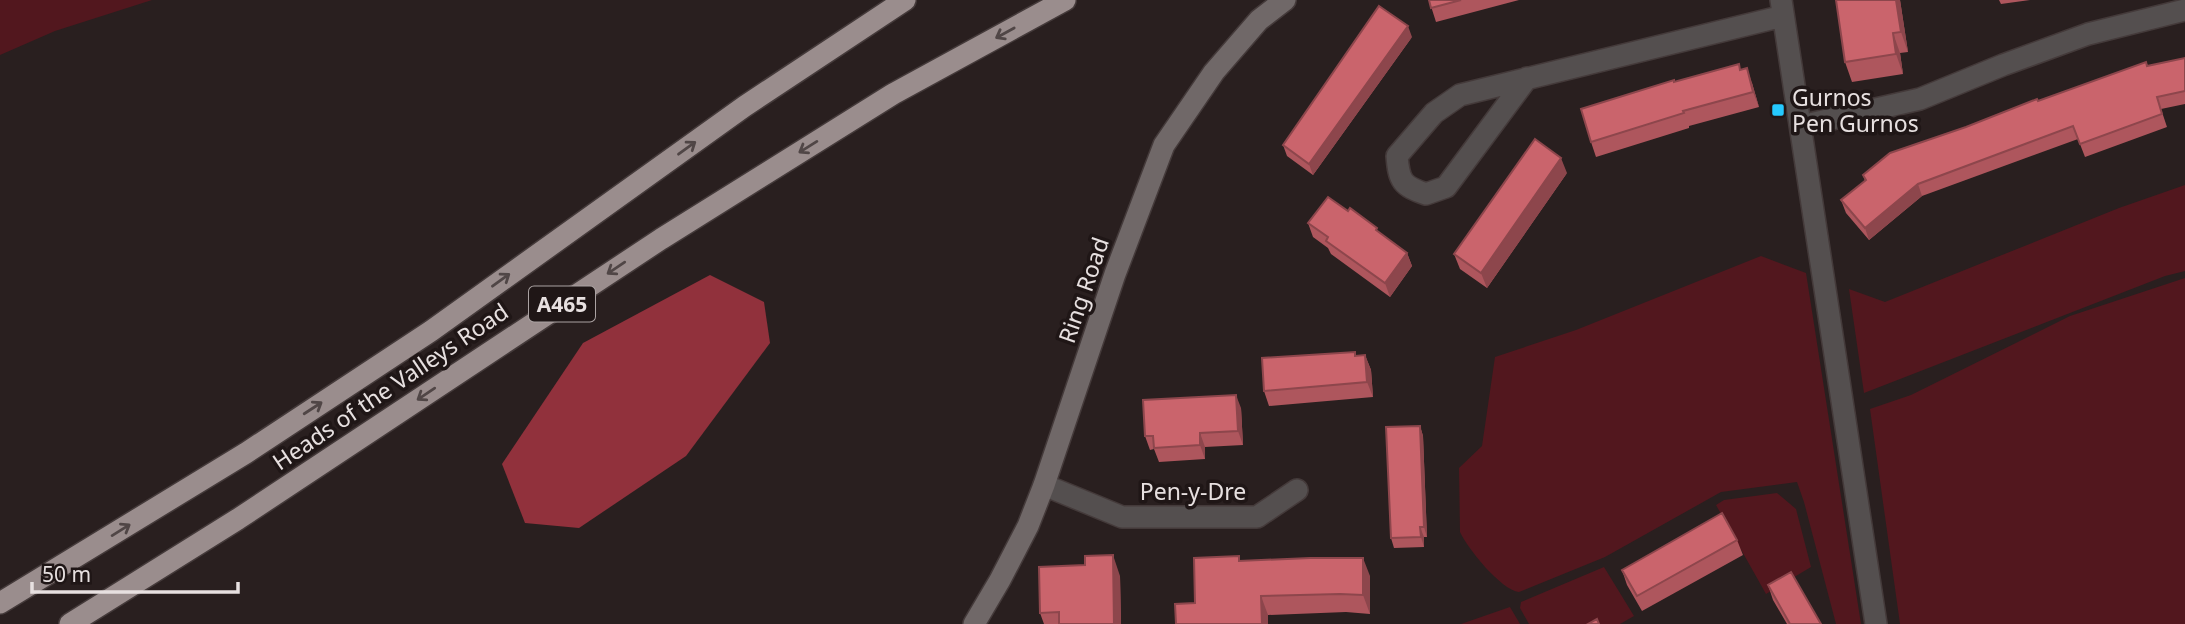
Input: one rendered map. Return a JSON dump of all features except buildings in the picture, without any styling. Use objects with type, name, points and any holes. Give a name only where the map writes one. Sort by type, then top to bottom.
[{"type":"highway","name":"Heads of the Valleys Road","points":[[0,604],[246,453],[431,331],[745,106],[905,0]]},
{"type":"highway","name":"Heads of the Valleys Road","points":[[70,624],[238,519],[661,239],[893,94],[1065,0]]},
{"type":"street","name":"Ring Road","points":[[974,624],[1028,526],[1115,274],[1164,145],[1214,72],[1259,20],[1285,0]]},
{"type":"street","points":[[1527,78],[1446,187],[1426,194],[1408,188],[1399,173],[1397,156],[1434,113],[1460,95],[1782,8],[1876,624]]},
{"type":"street","points":[[1801,126],[1920,99],[2088,34],[2185,10]]},
{"type":"street","name":"Pen-y-Dre","points":[[1044,485],[1122,517],[1257,517],[1297,490]]},
{"type":"shaded area","points":[[0,0],[152,0],[55,31],[0,55]]},
{"type":"shaded area","points":[[2185,185],[2185,271],[2165,276],[1864,393],[1849,289],[1885,302],[2119,208]]},
{"type":"shaded area","points":[[1761,256],[1806,273],[1861,624],[1836,624],[1797,482],[1721,492],[1605,557],[1519,592],[1503,584],[1477,558],[1460,532],[1459,468],[1482,446],[1495,357],[1576,330]]},
{"type":"shaded area","points":[[710,275],[764,302],[770,343],[686,456],[579,528],[525,523],[502,464],[583,343]]},
{"type":"shaded area","points":[[2185,278],[2185,624],[1900,624],[1870,409],[1911,395],[2070,316]]},
{"type":"shaded area","points":[[1777,493],[1796,509],[1811,567],[1766,594],[1716,505],[1724,500]]},
{"type":"shaded area","points":[[1604,567],[1634,616],[1620,624],[1529,624],[1520,608],[1521,602]]},
{"type":"shaded area","points":[[1510,607],[1520,624],[1461,624]]},
{"type":"place","name":"Gurnos Pen Gurnos","points":[[1778,110]]}]
